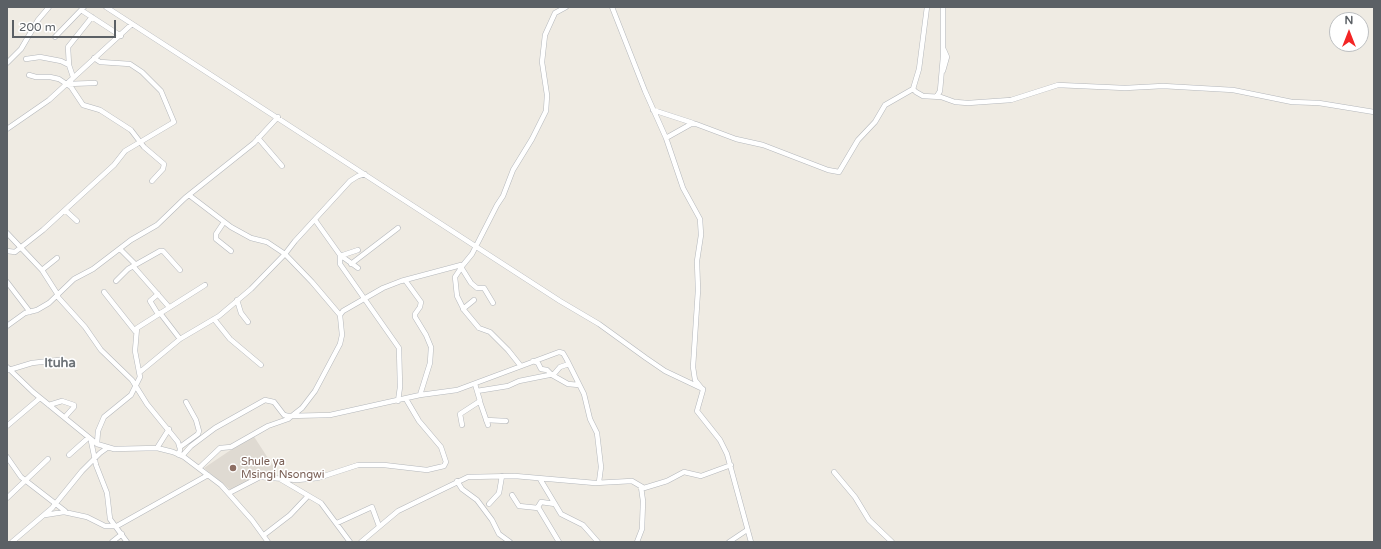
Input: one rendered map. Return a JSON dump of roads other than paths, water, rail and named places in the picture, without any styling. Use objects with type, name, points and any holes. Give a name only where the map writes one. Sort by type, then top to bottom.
[{"type":"street","points":[[7,63],[21,50],[49,7]]},
{"type":"street","points":[[106,7],[599,324],[666,371],[703,389]]},
{"type":"street","points":[[520,365],[508,350],[490,332],[477,326],[463,309],[458,300],[455,285],[456,275],[472,254],[503,196],[513,170],[532,139],[546,111],[547,95],[542,62],[545,35],[555,14],[566,7]]},
{"type":"street","points":[[612,7],[653,110],[666,138],[683,188],[698,215],[701,224],[697,261],[698,290],[693,367],[695,380],[703,389]]},
{"type":"street","points":[[653,110],[694,124],[711,128],[736,139],[763,145],[828,170],[839,172],[858,140],[875,122],[885,105],[913,89],[919,69],[927,7]]},
{"type":"street","points":[[937,96],[940,91],[944,50],[943,7]]},
{"type":"street","points":[[55,37],[82,8],[92,17],[121,36]]},
{"type":"street","points":[[73,77],[69,65],[68,48],[92,17]]},
{"type":"street","points":[[7,129],[44,104],[94,58],[121,36],[132,24]]},
{"type":"street","points":[[26,59],[46,58],[61,61],[69,65]]},
{"type":"street","points":[[7,251],[15,252],[43,230],[114,165],[125,151],[174,122],[161,91],[135,66],[124,63],[98,62],[94,58]]},
{"type":"street","points":[[29,75],[36,77],[58,78],[67,84],[83,105],[100,110],[127,127],[139,142],[164,164],[163,169],[152,181]]},
{"type":"street","points":[[67,84],[95,83]]},
{"type":"street","points":[[913,89],[923,96],[937,96],[955,102],[984,102],[1020,98],[1058,85],[1125,88],[1163,86],[1240,91],[1292,102],[1326,104],[1374,112]]},
{"type":"street","points":[[7,326],[20,316],[42,308],[74,279],[89,271],[134,238],[157,225],[189,194],[258,138],[278,117]]},
{"type":"street","points":[[666,138],[694,124]]},
{"type":"street","points":[[258,138],[282,166]]},
{"type":"street","points":[[140,372],[180,339],[214,319],[237,300],[286,254],[350,181],[365,174]]},
{"type":"street","points":[[189,194],[224,222],[248,237],[270,244],[286,254],[340,315],[342,335],[340,344],[315,391],[293,417],[268,426],[230,447],[220,448],[199,468]]},
{"type":"street","points":[[65,210],[77,221]]},
{"type":"street","points":[[315,220],[340,255],[358,268]]},
{"type":"street","points":[[224,222],[216,234],[216,239],[231,251]]},
{"type":"street","points":[[351,264],[398,228]]},
{"type":"street","points":[[7,233],[19,248],[42,270],[57,295],[88,331],[101,350],[137,387],[147,404],[169,429],[180,447],[180,455]]},
{"type":"street","points":[[120,248],[169,307]]},
{"type":"street","points":[[116,281],[134,265],[162,250],[180,270]]},
{"type":"street","points":[[340,255],[358,250]]},
{"type":"street","points":[[340,255],[340,264],[399,348],[400,386],[398,401]]},
{"type":"street","points":[[42,270],[57,258]]},
{"type":"street","points":[[340,315],[342,311],[364,300],[376,291],[405,280],[462,266]]},
{"type":"street","points":[[462,266],[471,283],[477,288],[484,288],[493,303]]},
{"type":"street","points":[[405,280],[420,302],[420,307],[415,317],[429,339],[431,347],[430,363],[420,396]]},
{"type":"street","points":[[7,282],[30,312]]},
{"type":"street","points":[[97,444],[98,431],[105,415],[124,402],[137,387],[140,372],[135,354],[135,331],[138,326],[205,285]]},
{"type":"street","points":[[104,292],[135,331]]},
{"type":"street","points":[[158,294],[150,301],[180,339]]},
{"type":"street","points":[[237,300],[241,313],[248,322]]},
{"type":"street","points":[[463,309],[474,300]]},
{"type":"street","points":[[214,319],[230,339],[261,365]]},
{"type":"street","points":[[180,455],[215,428],[263,401],[274,402],[284,415],[293,417],[330,415],[420,396],[450,392],[475,384],[520,365],[561,352],[569,364],[584,394],[590,419],[598,436],[601,467],[599,482]]},
{"type":"street","points":[[8,369],[32,363],[59,360]]},
{"type":"street","points":[[533,361],[537,362],[541,369],[547,370],[552,375],[570,385],[579,385]]},
{"type":"street","points":[[477,391],[552,375],[560,367],[569,364]]},
{"type":"street","points":[[8,369],[40,398],[97,444],[107,448],[156,448],[180,455],[199,468],[229,493],[264,535],[268,542]]},
{"type":"street","points":[[475,384],[487,423],[506,421]]},
{"type":"street","points":[[703,389],[697,411],[723,445],[731,465],[750,542]]},
{"type":"street","points":[[7,426],[40,398]]},
{"type":"street","points":[[229,493],[260,477],[297,480],[318,478],[358,465],[384,465],[427,470],[444,466],[446,462],[441,447],[419,421],[406,399]]},
{"type":"street","points":[[49,405],[62,401],[74,404],[74,407],[65,417]]},
{"type":"street","points":[[180,447],[200,431],[186,402]]},
{"type":"street","points":[[462,425],[460,414],[480,402]]},
{"type":"street","points":[[156,448],[169,429]]},
{"type":"street","points":[[69,455],[90,439]]},
{"type":"street","points":[[90,439],[94,459],[107,493],[109,517],[113,526],[121,533],[127,542]]},
{"type":"street","points":[[12,542],[45,515],[94,459],[107,448]]},
{"type":"street","points":[[7,457],[12,462],[19,475],[67,512]]},
{"type":"street","points":[[7,497],[48,459]]},
{"type":"street","points":[[361,542],[398,511],[457,481],[468,477],[502,476],[599,482],[632,481],[642,487],[664,482],[684,472],[701,476],[731,465]]},
{"type":"street","points":[[834,472],[855,497],[869,520],[892,542]]},
{"type":"street","points":[[45,515],[67,512],[87,517],[105,526],[113,526],[125,521],[208,475]]},
{"type":"street","points":[[489,504],[499,493],[502,476]]},
{"type":"street","points":[[280,479],[324,505],[350,542]]},
{"type":"street","points":[[540,479],[561,514],[583,525],[598,542]]},
{"type":"street","points":[[457,481],[462,489],[477,500],[492,520],[499,534],[510,542]]},
{"type":"street","points":[[637,542],[642,530],[644,501],[642,487]]},
{"type":"street","points":[[512,495],[519,506],[538,508]]},
{"type":"street","points":[[264,535],[290,516],[308,496]]},
{"type":"street","points":[[538,508],[541,502],[555,504]]},
{"type":"street","points":[[337,523],[372,507],[379,526]]},
{"type":"street","points":[[538,508],[559,542]]},
{"type":"street","points":[[112,542],[121,533],[125,521]]},
{"type":"street","points":[[729,542],[747,530]]},
{"type":"place","name":"Shule ya Msingi Nsongwi","points":[[233,468]]},
{"type":"district","name":"Ituha","points":[[60,364]]}]
